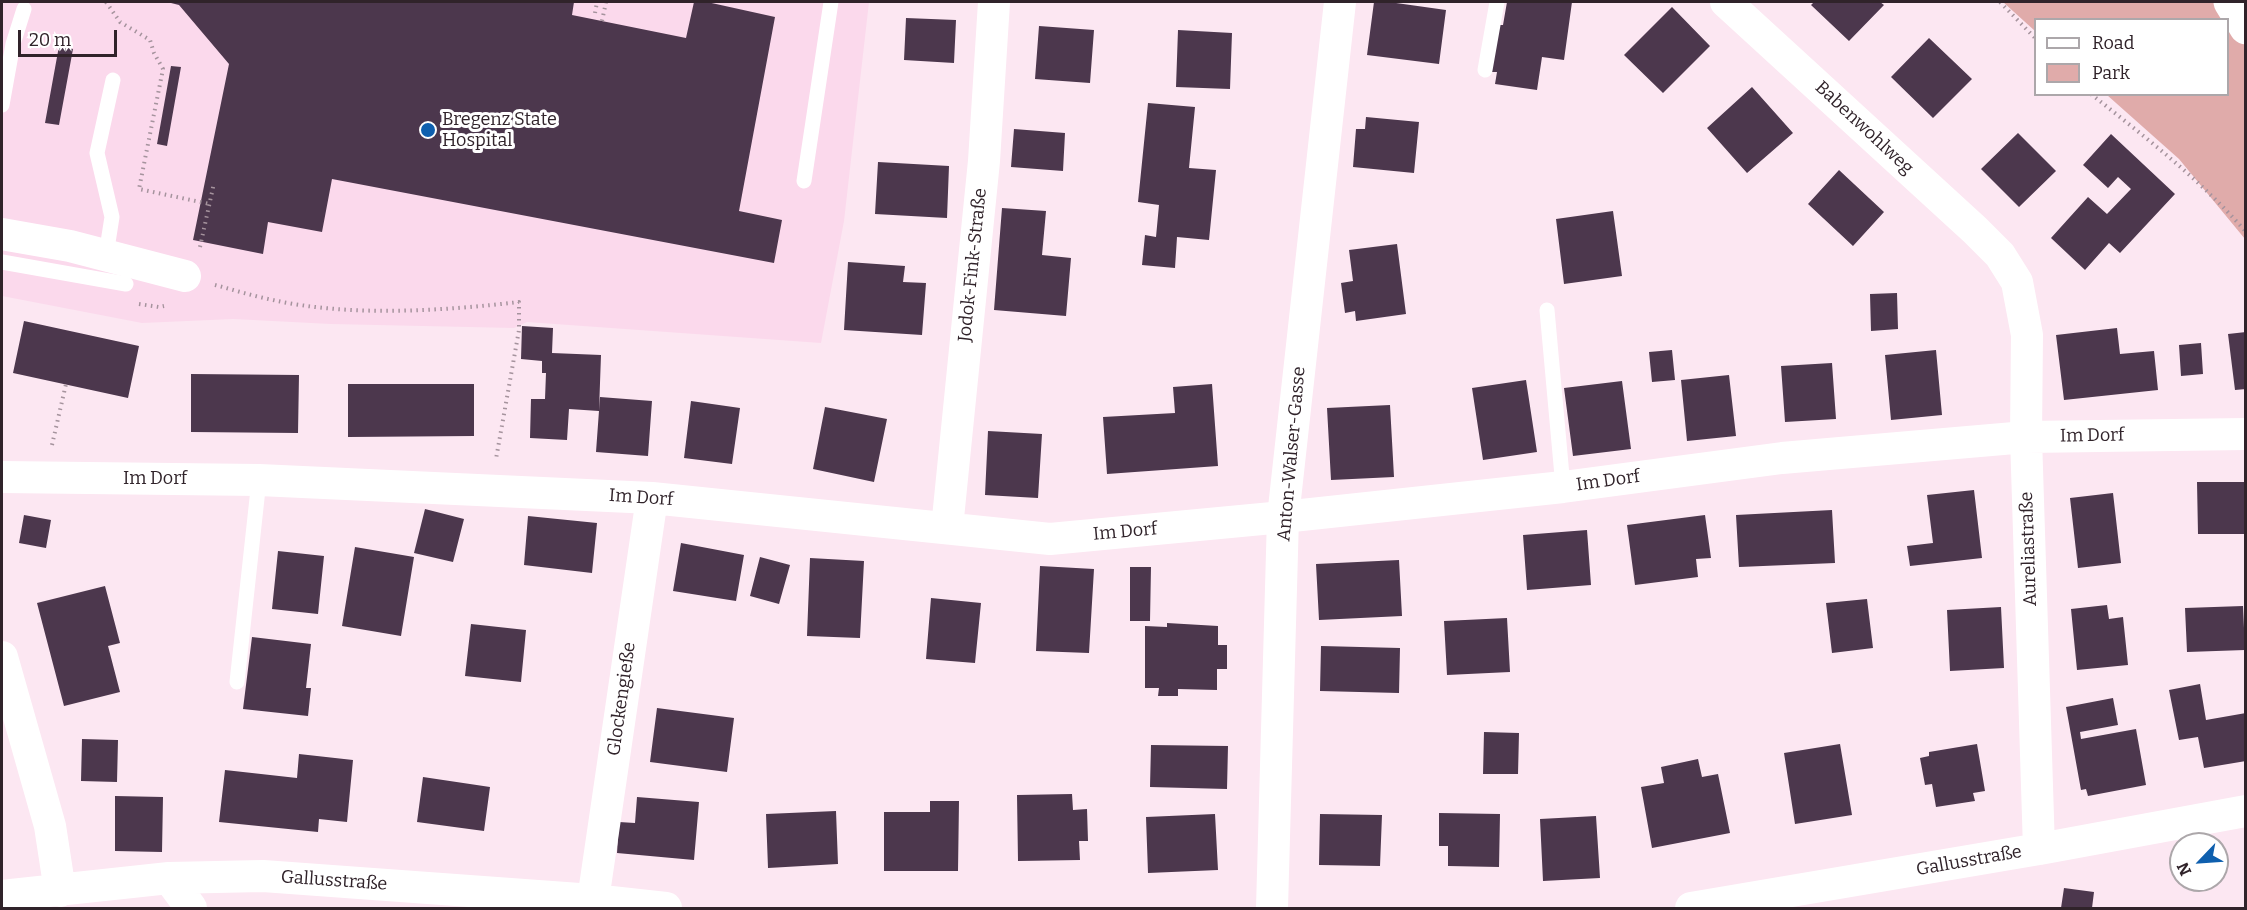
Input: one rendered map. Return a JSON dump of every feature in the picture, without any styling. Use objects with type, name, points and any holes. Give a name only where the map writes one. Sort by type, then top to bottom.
[{"type":"street","name":"Jodok-Fink-Straße","points":[[946,528],[984,160],[994,2]]},
{"type":"street","name":"Anton-Walser-Gasse","points":[[1272,909],[1283,517],[1340,2]]},
{"type":"street","name":"Babenwohlweg","points":[[1726,2],[2000,255]]},
{"type":"street","points":[[2230,2],[2246,28]]},
{"type":"street","points":[[2,234],[106,255],[185,276]]},
{"type":"street","name":"Aureliastraße","points":[[2000,255],[2017,282],[2027,335],[2026,437],[2039,849]]},
{"type":"street","name":"Im Dorf","points":[[2,477],[259,480],[652,498],[1050,539],[1563,487],[1782,458],[2026,437],[2246,435]]},
{"type":"street","name":"Glockengieße","points":[[593,900],[652,498]]},
{"type":"street","points":[[2,657],[50,826],[60,891]]},
{"type":"street","name":"Gallusstraße","points":[[1691,909],[2246,811]]},
{"type":"street","name":"Gallusstraße","points":[[2,896],[60,891],[95,897],[169,878],[263,876],[593,900],[666,909]]},
{"type":"street","points":[[169,878],[191,909]]},
{"type":"lane","points":[[804,181],[831,2]]},
{"type":"lane","points":[[1485,70],[1497,2]]},
{"type":"lane","points":[[2,105],[13,44],[28,4]]},
{"type":"lane","points":[[106,255],[112,217],[97,153],[113,80]]},
{"type":"lane","points":[[2,262],[126,284]]},
{"type":"lane","points":[[1547,310],[1563,487]]},
{"type":"lane","points":[[237,682],[259,480]]},
{"type":"path","points":[[106,2],[120,22],[150,40],[163,69],[139,189],[210,204]]},
{"type":"path","points":[[595,13],[597,2]]},
{"type":"path","points":[[602,21],[606,2]]},
{"type":"path","points":[[2000,2],[2034,37]]},
{"type":"path","points":[[2093,96],[2195,181],[2228,211],[2246,232]]},
{"type":"path","points":[[214,183],[202,244],[185,276],[272,300],[320,308],[374,310],[475,308],[519,303],[519,330],[490,489]]},
{"type":"path","points":[[49,478],[50,456],[66,384]]},
{"type":"shaded area","name":"Bregenz State Hospital","points":[[2,2],[869,2],[844,221],[821,343],[527,322],[514,328],[331,324],[233,319],[142,323],[2,296]]},
{"type":"green space","points":[[2003,2],[2245,2],[2245,239],[2179,159],[2108,96],[2229,96],[2229,18],[2034,18],[2034,30]]},
{"type":"building","points":[[167,2],[574,2],[572,15],[686,38],[694,2],[707,2],[775,17],[739,211],[782,220],[774,263],[332,179],[322,232],[268,222],[263,254],[193,240],[229,64],[179,5]]},
{"type":"building","points":[[1374,2],[1446,10],[1439,64],[1367,55]]},
{"type":"building","points":[[1507,2],[1572,2],[1564,60],[1542,57],[1537,90],[1495,84],[1497,72],[1491,72],[1498,25],[1503,25]]},
{"type":"building","points":[[1814,2],[1880,2],[1884,5],[1849,41],[1811,5]]},
{"type":"building","points":[[1672,7],[1710,46],[1663,93],[1624,55]]},
{"type":"building","points":[[906,18],[956,20],[954,63],[904,60]]},
{"type":"building","points":[[1039,26],[1094,30],[1090,83],[1035,79]]},
{"type":"building","points":[[1178,30],[1232,33],[1230,89],[1176,87]]},
{"type":"building","points":[[1929,38],[1972,79],[1933,118],[1891,77]]},
{"type":"building","points":[[59,46],[73,49],[59,125],[45,123]]},
{"type":"building","points":[[171,66],[181,67],[167,146],[157,144]]},
{"type":"building","points":[[1752,87],[1793,133],[1747,173],[1707,128]]},
{"type":"building","points":[[1148,103],[1195,107],[1189,168],[1216,170],[1209,240],[1177,237],[1175,268],[1142,265],[1145,235],[1156,237],[1159,205],[1138,202]]},
{"type":"building","points":[[1366,117],[1419,122],[1414,173],[1353,167],[1356,129],[1365,129]]},
{"type":"building","points":[[1014,129],[1065,133],[1063,171],[1011,167]]},
{"type":"building","points":[[2018,133],[2056,171],[2019,207],[1981,169]]},
{"type":"building","points":[[2111,134],[2175,194],[2120,253],[2109,243],[2085,270],[2051,238],[2088,197],[2107,214],[2131,189],[2118,177],[2108,188],[2083,165]]},
{"type":"building","points":[[878,162],[949,166],[947,218],[875,214]]},
{"type":"building","points":[[1839,170],[1884,212],[1853,246],[1808,204]]},
{"type":"building","points":[[1002,208],[1046,211],[1042,255],[1071,258],[1066,316],[994,310]]},
{"type":"building","points":[[1613,211],[1622,276],[1564,284],[1556,219]]},
{"type":"building","points":[[1397,244],[1406,314],[1356,321],[1355,311],[1345,313],[1341,283],[1353,281],[1349,250]]},
{"type":"building","points":[[848,262],[905,266],[903,282],[926,283],[922,335],[844,330]]},
{"type":"building","points":[[1897,293],[1898,329],[1871,331],[1870,294]]},
{"type":"building","points":[[24,321],[139,346],[128,398],[13,373]]},
{"type":"building","points":[[522,326],[553,328],[552,353],[601,355],[599,411],[569,409],[567,440],[530,438],[531,399],[545,399],[546,373],[542,373],[542,361],[521,359]]},
{"type":"building","points":[[2117,328],[2120,354],[2154,351],[2158,390],[2064,400],[2056,335]]},
{"type":"building","points":[[2246,332],[2246,389],[2235,390],[2228,334]]},
{"type":"building","points":[[2201,343],[2203,374],[2181,376],[2179,345]]},
{"type":"building","points":[[1672,350],[1675,380],[1652,382],[1649,352]]},
{"type":"building","points":[[1936,350],[1942,415],[1891,420],[1885,355]]},
{"type":"building","points":[[1832,363],[1836,419],[1785,422],[1781,366]]},
{"type":"building","points":[[191,374],[299,375],[298,433],[191,432]]},
{"type":"building","points":[[1729,375],[1736,436],[1687,441],[1681,380]]},
{"type":"building","points":[[1526,380],[1537,452],[1483,460],[1472,388]]},
{"type":"building","points":[[1622,381],[1631,449],[1573,456],[1564,388]]},
{"type":"building","points":[[348,384],[474,384],[474,436],[348,437]]},
{"type":"building","points":[[1212,384],[1218,466],[1107,474],[1103,417],[1175,413],[1173,387]]},
{"type":"building","points":[[600,397],[652,401],[648,456],[596,452]]},
{"type":"building","points":[[691,401],[740,408],[732,464],[684,458]]},
{"type":"building","points":[[1390,405],[1394,477],[1331,480],[1327,408]]},
{"type":"building","points":[[825,407],[887,419],[874,482],[813,469]]},
{"type":"building","points":[[988,431],[1042,434],[1038,498],[985,495]]},
{"type":"building","points":[[2197,482],[2246,482],[2246,534],[2198,534]]},
{"type":"building","points":[[1974,490],[1982,558],[1910,566],[1907,546],[1933,543],[1927,495]]},
{"type":"building","points":[[2113,493],[2121,563],[2078,568],[2070,498]]},
{"type":"building","points":[[425,509],[464,519],[453,562],[414,553]]},
{"type":"building","points":[[1832,510],[1835,563],[1739,567],[1736,515]]},
{"type":"building","points":[[24,515],[51,520],[46,548],[19,543]]},
{"type":"building","points":[[1705,515],[1711,558],[1696,559],[1698,577],[1635,585],[1627,525]]},
{"type":"building","points":[[528,516],[597,523],[592,573],[524,565]]},
{"type":"building","points":[[1587,530],[1591,585],[1527,590],[1523,535]]},
{"type":"building","points":[[681,543],[744,555],[736,601],[673,591]]},
{"type":"building","points":[[355,547],[414,557],[401,636],[342,626]]},
{"type":"building","points":[[278,551],[324,556],[318,614],[272,609]]},
{"type":"building","points":[[760,557],[790,565],[779,604],[750,596]]},
{"type":"building","points":[[810,558],[864,561],[860,638],[807,636]]},
{"type":"building","points":[[1399,560],[1402,616],[1319,620],[1316,564]]},
{"type":"building","points":[[1040,566],[1094,569],[1089,653],[1036,651]]},
{"type":"building","points":[[1130,567],[1151,567],[1150,621],[1130,621]]},
{"type":"building","points":[[105,586],[120,643],[108,646],[120,692],[64,706],[37,603]]},
{"type":"building","points":[[931,598],[981,603],[975,663],[926,659]]},
{"type":"building","points":[[1867,599],[1873,648],[1832,653],[1826,603]]},
{"type":"building","points":[[2107,605],[2109,619],[2123,617],[2128,665],[2077,670],[2071,609]]},
{"type":"building","points":[[2243,606],[2245,650],[2187,652],[2185,608]]},
{"type":"building","points":[[2001,607],[2004,668],[1950,671],[1947,610]]},
{"type":"building","points":[[1507,618],[1510,672],[1447,675],[1444,621]]},
{"type":"building","points":[[1167,623],[1218,626],[1218,645],[1227,645],[1227,669],[1217,669],[1217,690],[1178,689],[1178,696],[1158,696],[1159,688],[1145,688],[1145,626],[1167,627]]},
{"type":"building","points":[[471,624],[526,630],[521,682],[465,676]]},
{"type":"building","points":[[252,637],[311,644],[306,688],[311,688],[308,716],[243,709]]},
{"type":"building","points":[[1321,646],[1400,648],[1399,693],[1320,691]]},
{"type":"building","points":[[2200,684],[2206,720],[2246,713],[2246,761],[2204,768],[2198,737],[2179,740],[2169,690]]},
{"type":"building","points":[[2113,698],[2118,725],[2080,732],[2081,739],[2136,729],[2146,785],[2088,796],[2086,789],[2081,790],[2066,707]]},
{"type":"building","points":[[657,708],[734,718],[727,772],[650,762]]},
{"type":"building","points":[[1484,732],[1519,733],[1518,774],[1483,774]]},
{"type":"building","points":[[82,739],[118,740],[117,782],[81,781]]},
{"type":"building","points":[[1840,744],[1852,815],[1795,824],[1784,753]]},
{"type":"building","points":[[1977,744],[1985,791],[1973,793],[1975,801],[1936,807],[1932,784],[1925,785],[1920,758],[1929,756],[1929,752]]},
{"type":"building","points":[[1151,745],[1228,746],[1227,789],[1150,787]]},
{"type":"building","points":[[299,754],[353,760],[347,822],[319,819],[318,832],[219,822],[225,770],[297,778]]},
{"type":"building","points":[[1698,759],[1702,777],[1718,774],[1730,833],[1652,848],[1641,787],[1664,783],[1661,767]]},
{"type":"building","points":[[423,777],[490,787],[484,831],[417,822]]},
{"type":"building","points":[[1072,794],[1073,810],[1087,809],[1088,841],[1079,841],[1080,860],[1018,861],[1017,795]]},
{"type":"building","points":[[115,796],[163,797],[162,852],[115,851]]},
{"type":"building","points":[[637,797],[699,802],[694,860],[617,853],[619,822],[635,823]]},
{"type":"building","points":[[930,801],[959,801],[958,871],[884,871],[884,812],[930,812]]},
{"type":"building","points":[[836,811],[838,864],[768,868],[766,814]]},
{"type":"building","points":[[1439,813],[1500,814],[1499,867],[1448,866],[1448,846],[1439,846]]},
{"type":"building","points":[[1215,814],[1218,870],[1148,873],[1146,817]]},
{"type":"building","points":[[1320,814],[1382,815],[1380,866],[1319,865]]},
{"type":"building","points":[[1596,816],[1600,878],[1543,881],[1540,819]]},
{"type":"building","points":[[2064,888],[2094,892],[2092,908],[2061,908]]},
{"type":"place","name":"Bregenz State Hospital","points":[[428,130]]}]
